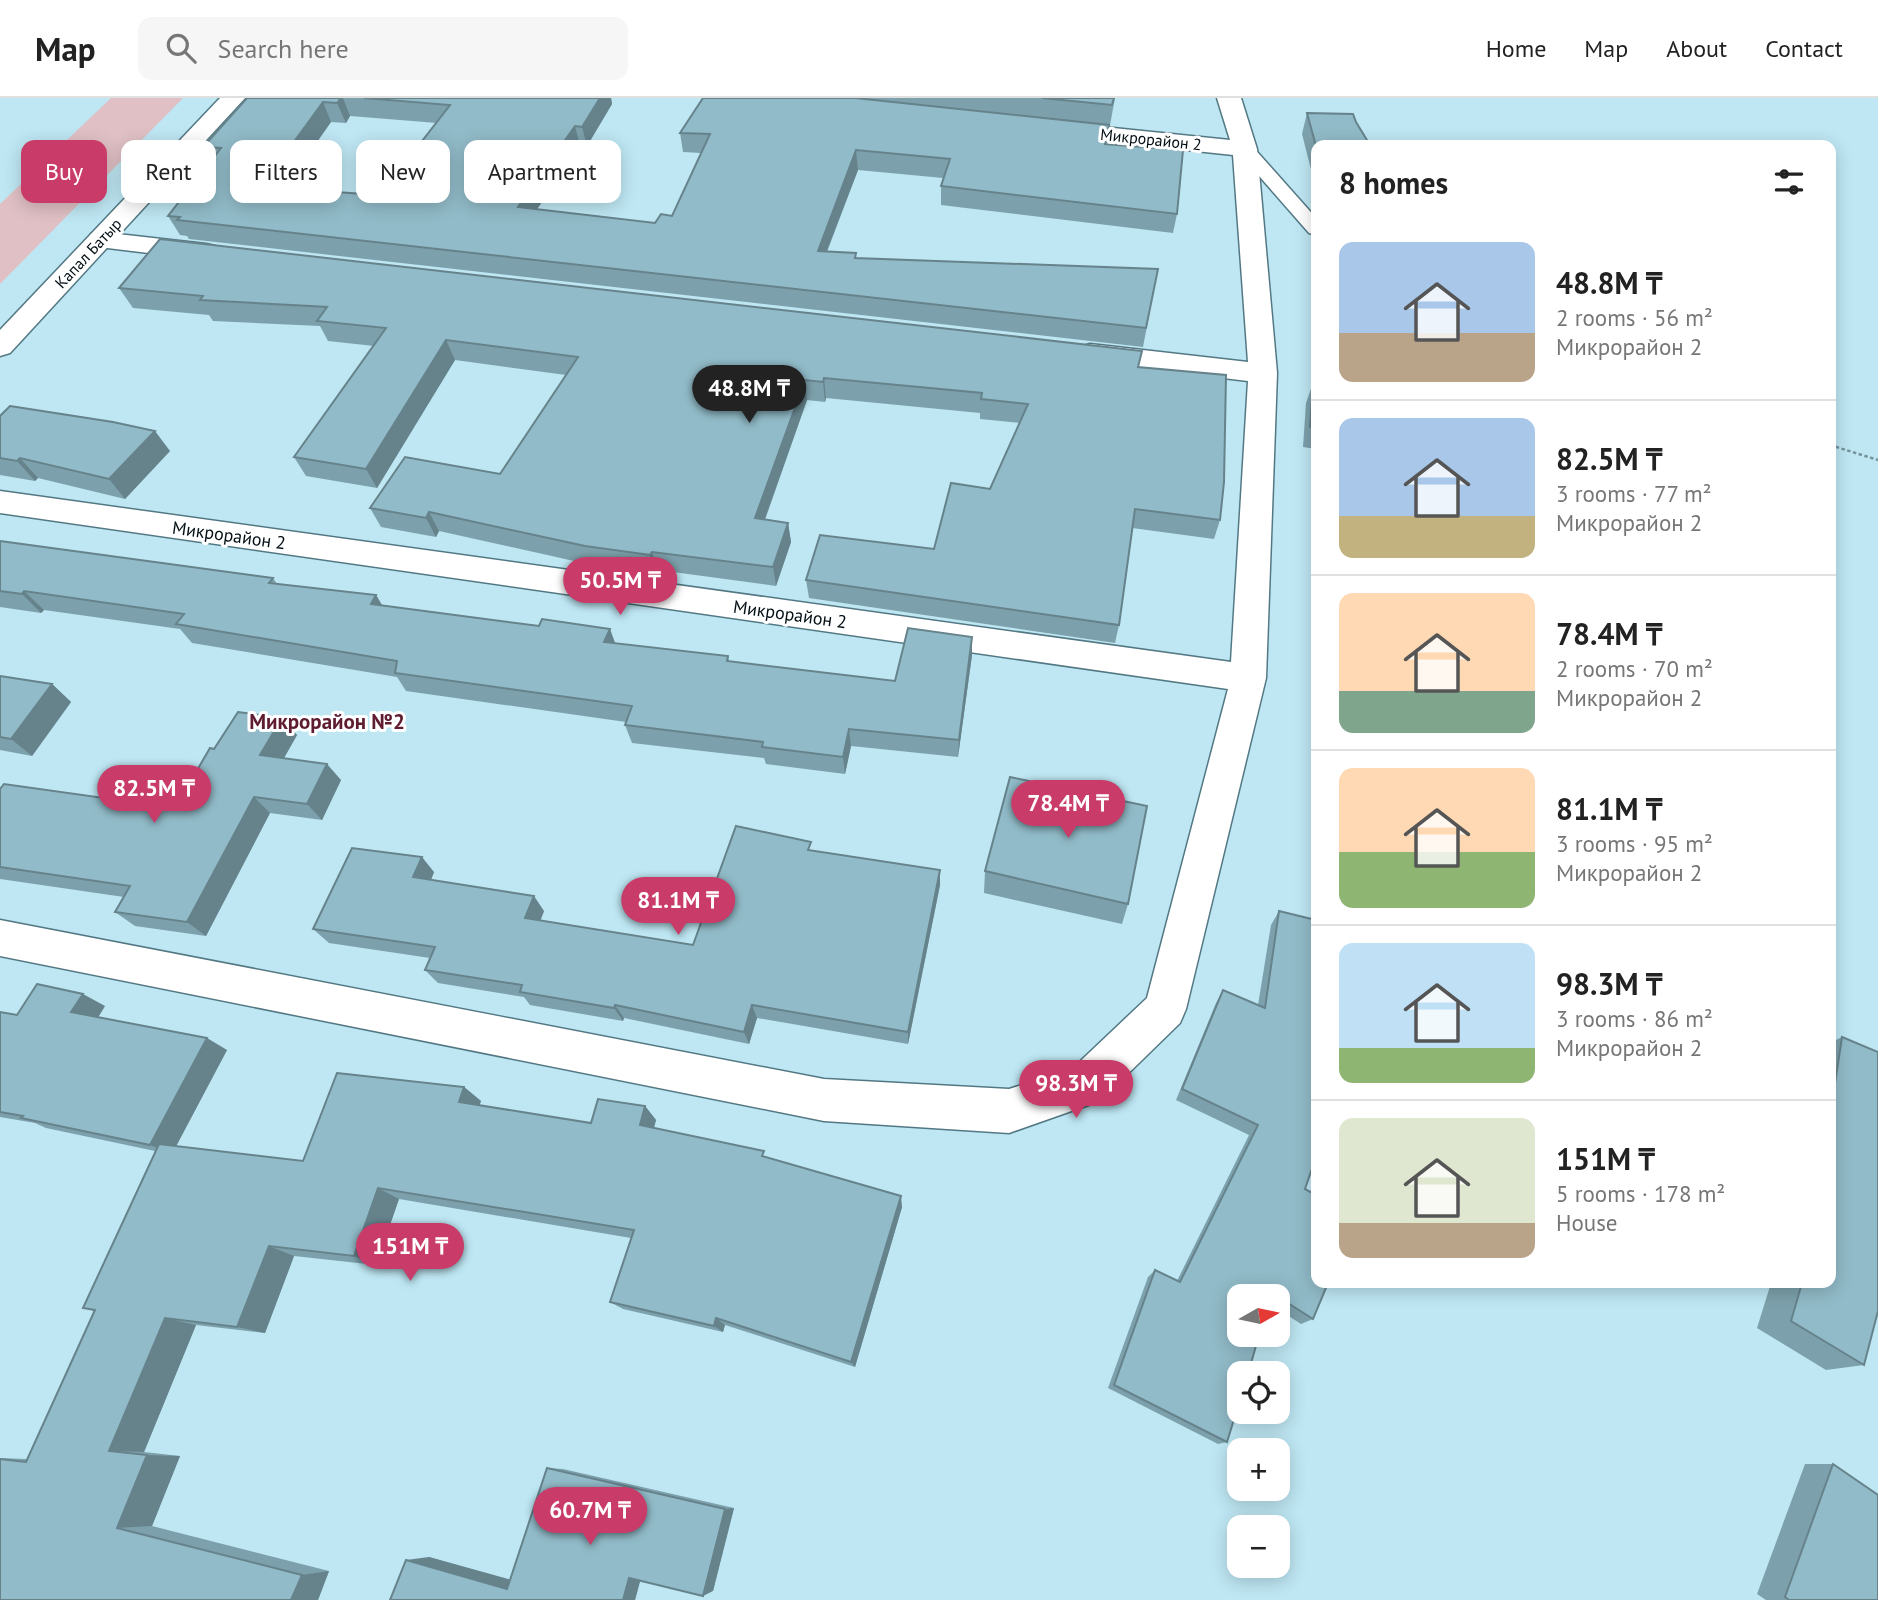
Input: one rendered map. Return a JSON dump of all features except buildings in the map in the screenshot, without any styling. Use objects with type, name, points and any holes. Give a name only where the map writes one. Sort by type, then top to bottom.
[{"type":"street","name":"Капал Батыр","points":[[0,347],[233,98]]},
{"type":"street","points":[[0,938],[824,1100],[1009,1111],[1085,1086],[1165,1009],[1248,678],[1263,373],[1245,149],[1229,98]]},
{"type":"street","name":"Микрорайон 2","points":[[1039,127],[1245,149]]},
{"type":"street","points":[[100,240],[225,254]]},
{"type":"street","points":[[1069,351],[1263,373]]},
{"type":"street","name":"Микрорайон 2","points":[[0,502],[1248,678]]},
{"type":"lane","points":[[1245,149],[1311,223]]},
{"type":"path","points":[[1836,447],[1878,460]]},
{"type":"shaded area","points":[[111,98],[183,98],[142,140],[121,140],[121,161],[107,175],[107,140],[67,140]]},
{"type":"shaded area","points":[[21,184],[21,203],[80,203],[0,284],[0,204]]},
{"type":"district","name":"Микрорайон №2","points":[[327,721]]}]
